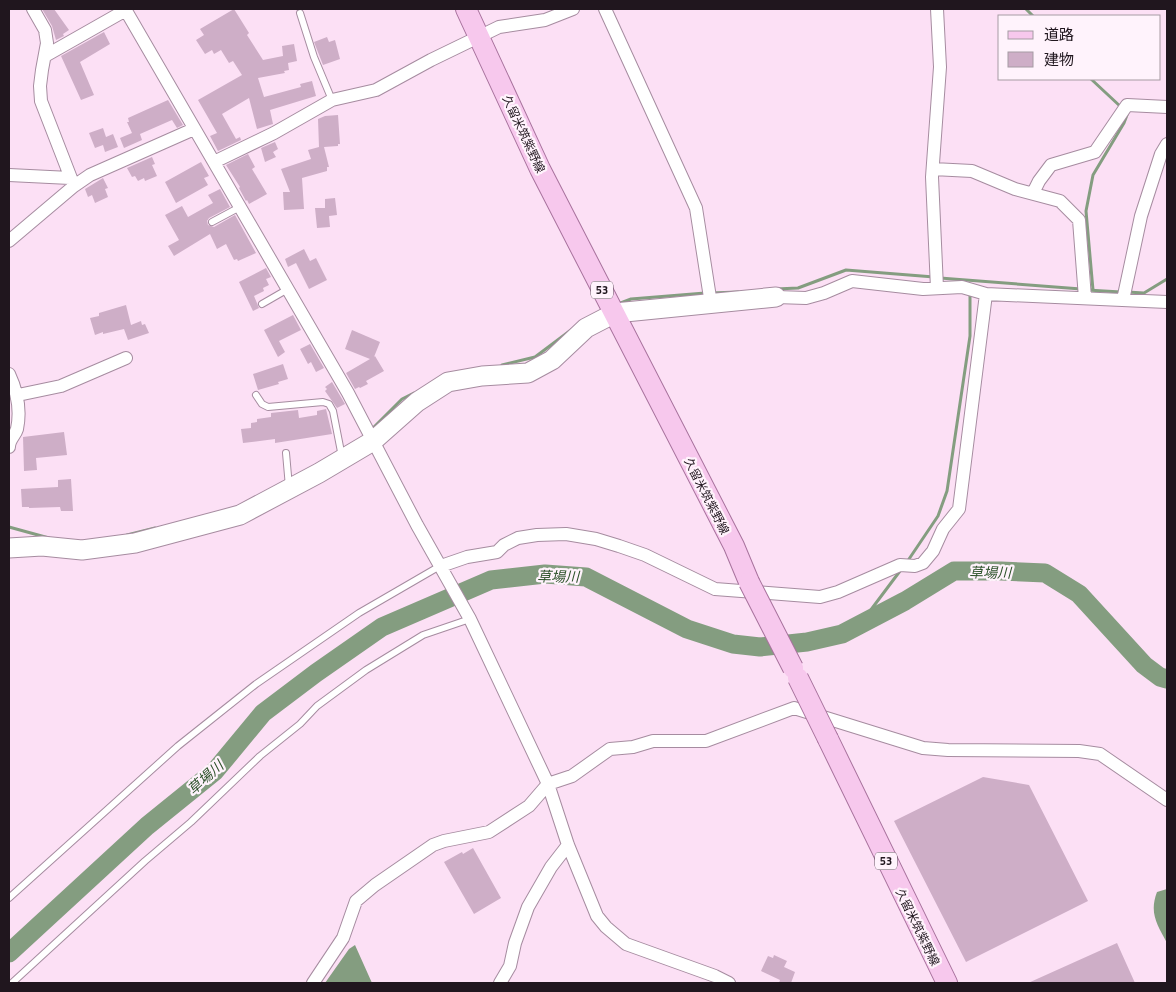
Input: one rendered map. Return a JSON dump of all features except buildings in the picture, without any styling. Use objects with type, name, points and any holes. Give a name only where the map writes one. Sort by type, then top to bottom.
[{"type":"main road","name":"久留米筑紫野線","points":[[466,9],[540,169],[734,546],[749,582],[796,673],[947,983]]},
{"type":"street","points":[[33,9],[45,30],[47,43],[41,78],[41,100],[72,182]]},
{"type":"street","points":[[45,56],[125,9],[348,393],[416,525],[469,617],[548,784],[568,845],[597,916],[606,927],[626,944],[715,976],[729,983]]},
{"type":"street","points":[[214,162],[274,133],[332,100],[376,90],[431,60],[499,27],[545,20],[573,9]]},
{"type":"street","points":[[605,9],[696,208],[711,304]]},
{"type":"street","points":[[937,9],[940,67],[933,169],[937,288]]},
{"type":"street","points":[[1033,193],[1051,165],[1095,152],[1127,106],[1167,106]]},
{"type":"street","points":[[9,242],[72,182],[194,129]]},
{"type":"street","points":[[1123,300],[1140,216],[1161,154],[1167,144]]},
{"type":"street","points":[[933,169],[972,171],[1014,189],[1060,201],[1079,220],[1085,298]]},
{"type":"street","points":[[9,174],[72,182]]},
{"type":"street","points":[[9,548],[42,546],[82,550],[134,543],[240,516],[373,441],[418,402],[448,382],[482,376],[528,373],[552,360],[586,328],[615,313],[776,297],[806,298],[824,293],[852,281],[923,289],[962,287],[986,294],[1167,302]]},
{"type":"street","points":[[442,568],[467,557],[497,552],[504,545],[518,538],[566,534],[596,539],[645,555],[715,589],[744,592],[820,598],[900,565],[915,566],[933,551],[943,529],[959,509],[986,294]]},
{"type":"street","points":[[18,396],[61,386],[126,358]]},
{"type":"street","points":[[9,374],[18,396],[17,431],[9,441],[9,447]]},
{"type":"street","points":[[313,983],[344,938],[356,901],[375,885],[433,845],[489,832],[529,806],[548,784],[572,776],[610,750],[633,747],[653,741],[706,741],[794,708],[923,748],[1079,751],[1100,754],[1167,800]]},
{"type":"street","points":[[500,983],[510,966],[515,943],[528,907],[551,867],[568,845]]},
{"type":"lane","points":[[300,12],[314,57],[332,100]]},
{"type":"lane","points":[[212,222],[240,207]]},
{"type":"lane","points":[[262,304],[288,289]]},
{"type":"lane","points":[[256,395],[262,404],[268,407],[323,402],[329,404],[333,411],[342,460]]},
{"type":"lane","points":[[286,453],[290,489]]},
{"type":"lane","points":[[9,898],[178,746],[249,689],[359,613],[442,568]]},
{"type":"lane","points":[[12,983],[145,861],[191,822],[260,756],[300,724],[317,706],[366,670],[423,635],[469,617]]},
{"type":"shaded area","points":[[1167,889],[1167,943],[1155,918],[1154,906],[1157,892]]},
{"type":"shaded area","points":[[355,945],[372,983],[325,983],[349,949]]},
{"type":"waterway","points":[[1026,9],[1032,15]]},
{"type":"waterway","points":[[1092,80],[1121,107]]},
{"type":"waterway","points":[[1093,290],[1086,211],[1093,175],[1127,115]]},
{"type":"waterway","points":[[776,289],[798,288],[846,270],[934,277]]},
{"type":"waterway","points":[[940,278],[1081,289]]},
{"type":"waterway","points":[[1127,292],[1144,293],[1167,279]]},
{"type":"waterway","points":[[1087,290],[1121,292]]},
{"type":"waterway","points":[[711,293],[738,292]]},
{"type":"waterway","points":[[618,304],[631,299],[705,293]]},
{"type":"waterway","points":[[907,562],[938,516],[947,491],[970,336],[970,294]]},
{"type":"waterway","points":[[502,365],[535,357],[571,330]]},
{"type":"waterway","points":[[372,429],[402,399],[414,393]]},
{"type":"waterway","points":[[9,527],[49,538]]},
{"type":"waterway","points":[[127,535],[155,528]]},
{"type":"waterway","points":[[861,623],[900,571]]},
{"type":"waterway","name":"草場川","points":[[9,953],[147,826],[215,771],[263,713],[382,627],[491,580],[545,574],[586,577],[687,629],[733,644],[760,647],[807,642],[842,634],[905,601],[954,571],[1045,573],[1079,594],[1144,665],[1160,677],[1167,679]]}]
